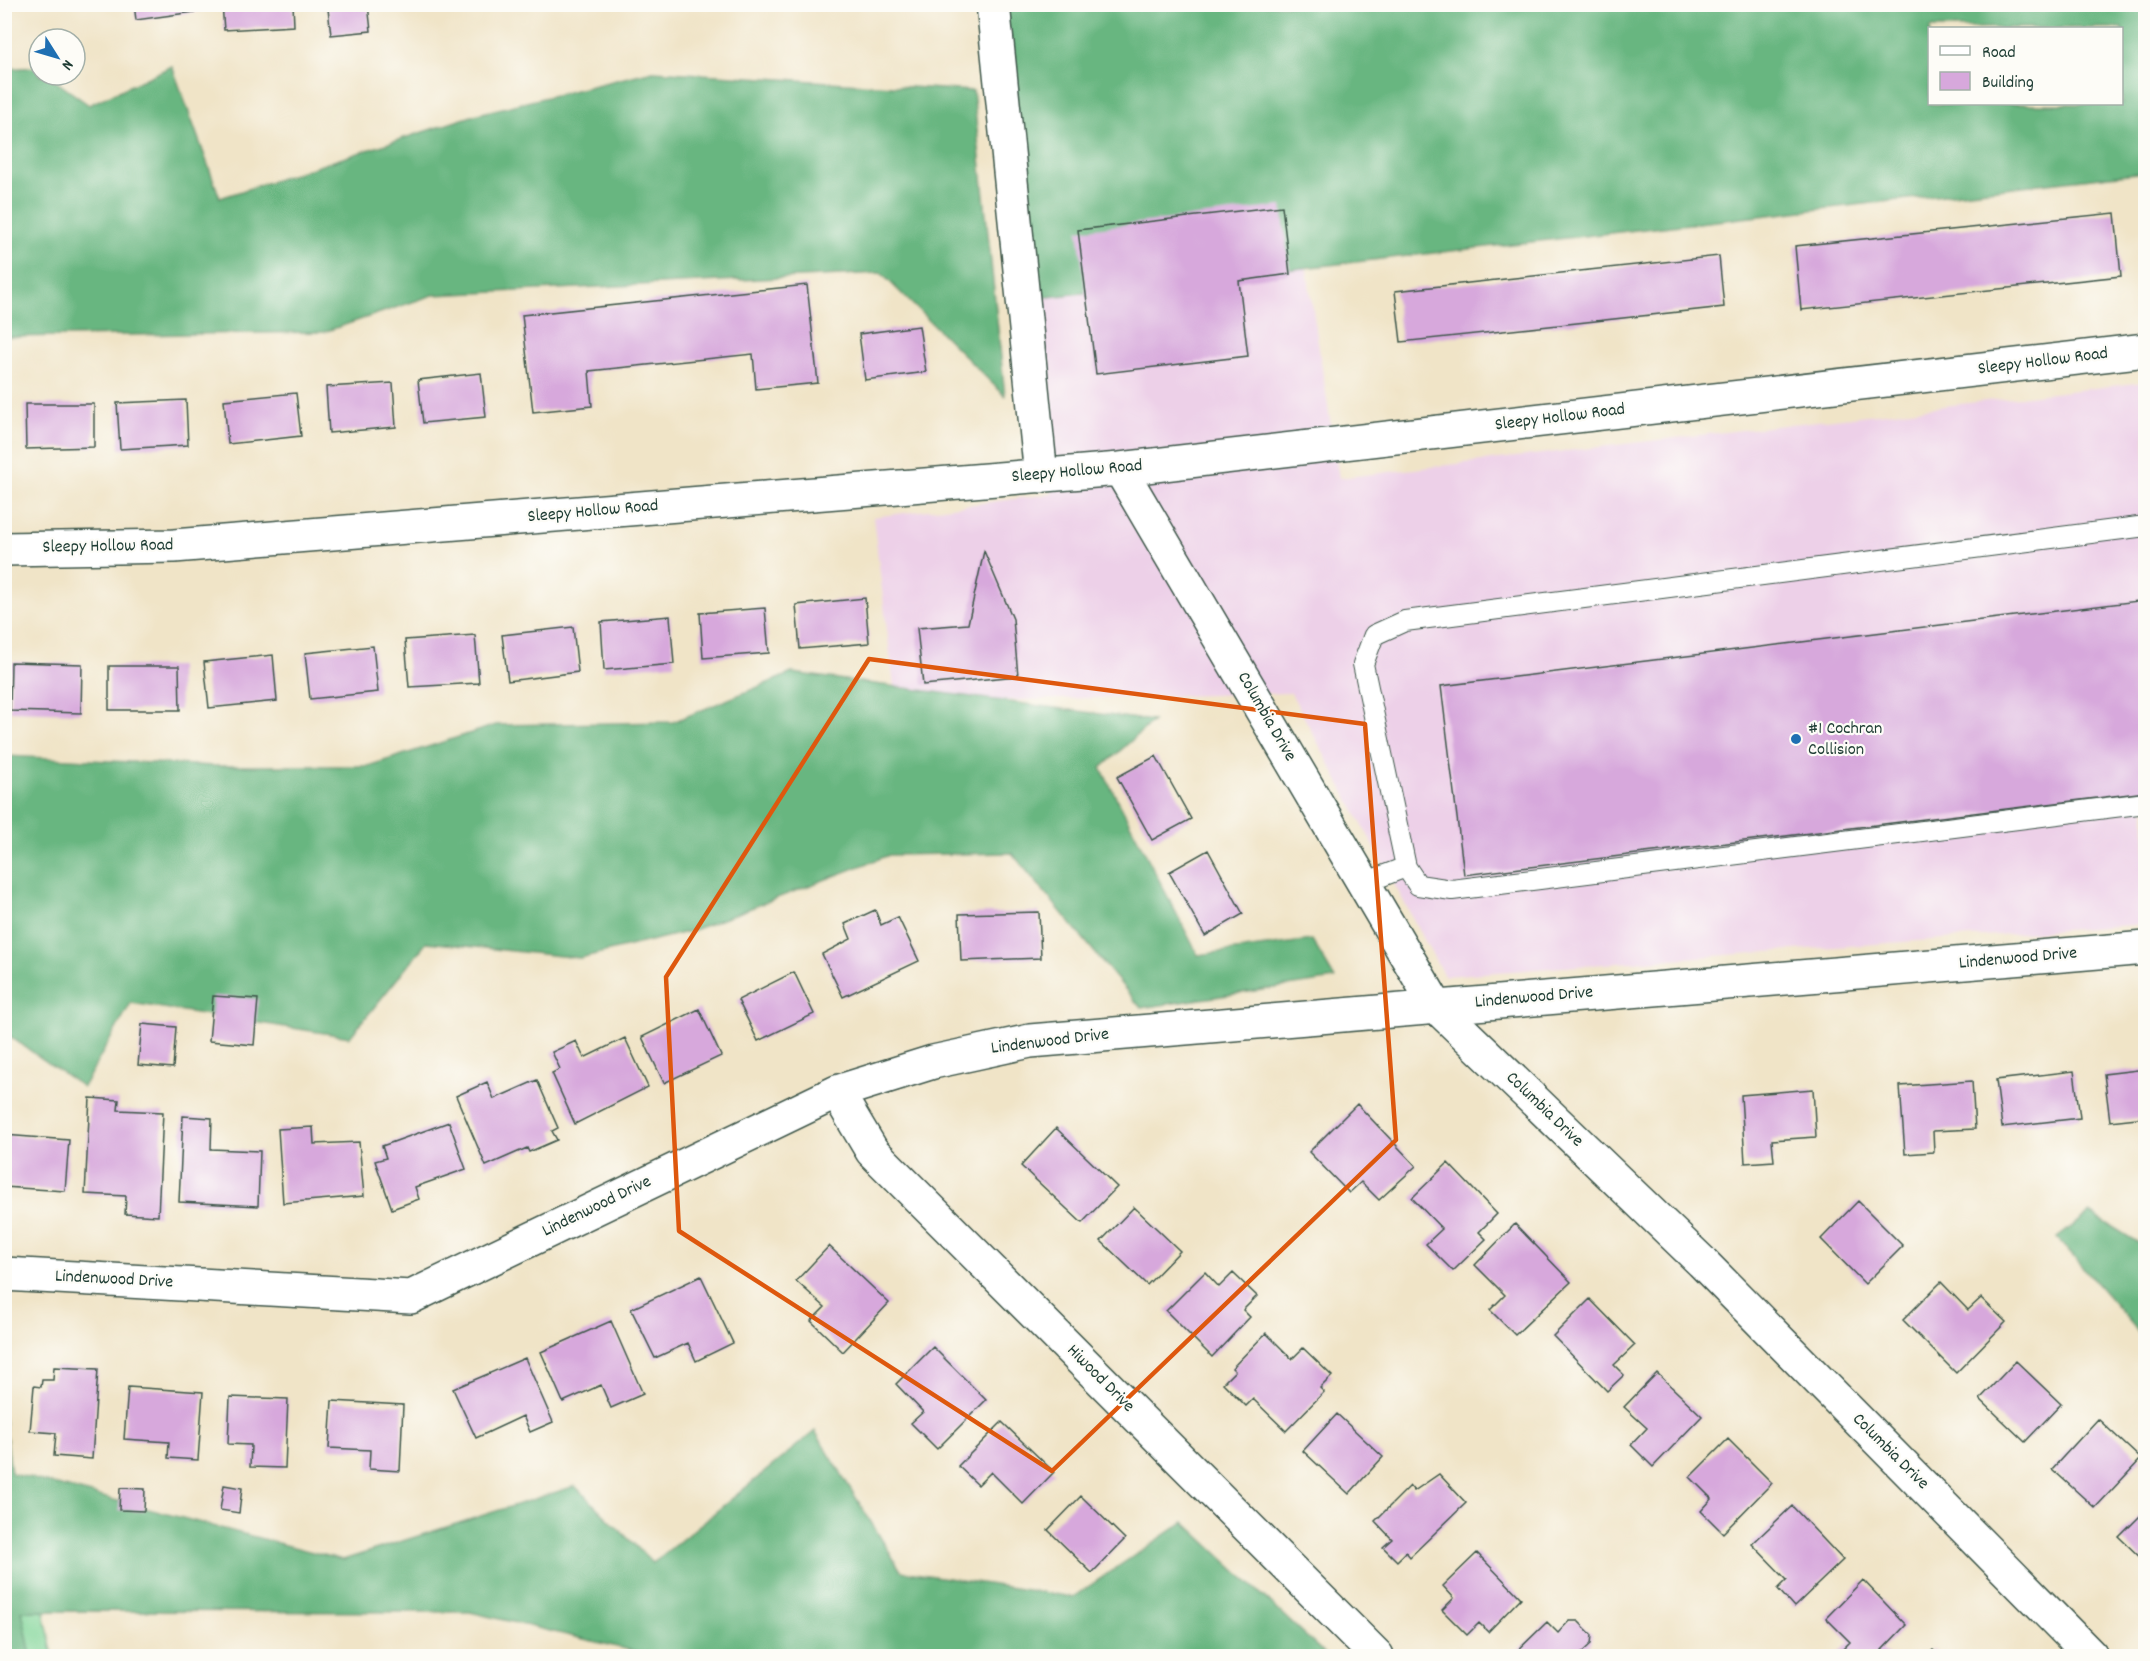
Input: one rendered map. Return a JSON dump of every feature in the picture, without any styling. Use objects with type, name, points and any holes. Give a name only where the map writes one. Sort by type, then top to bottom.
[{"type":"street","points":[[993,4],[1041,476]]},
{"type":"street","name":"Sleepy Hollow Road","points":[[4,549],[174,546],[1120,469],[2145,350]]},
{"type":"street","name":"Columbia Drive","points":[[1120,469],[1436,1006],[1702,1262],[2091,1656]]},
{"type":"street","name":"Lindenwood Drive","points":[[4,1274],[411,1297],[837,1092],[933,1062],[1030,1041],[2145,948]]},
{"type":"street","name":"Hiwood Drive","points":[[837,1092],[872,1151],[1377,1656]]},
{"type":"lane","points":[[2145,526],[1405,621],[1374,635],[1363,664],[1406,867],[1418,885],[1452,890],[2145,803]]},
{"type":"lane","points":[[1364,883],[1406,867]]},
{"type":"highlighted area","points":[[869,659],[1365,724],[1396,1140],[1052,1471],[679,1231],[666,977]]},
{"type":"shaded area","points":[[1294,187],[1339,478],[2145,382],[2145,924],[1444,976],[1291,693],[896,703],[873,517],[1052,494],[1033,214]]},
{"type":"green space","points":[[989,5],[2145,5],[2145,172],[1022,300]]},
{"type":"green space","points":[[172,66],[220,198],[478,114],[653,71],[973,91],[1005,396],[881,273],[433,295],[324,332],[5,337],[5,69],[27,68],[27,87],[64,87],[89,105]]},
{"type":"green space","points":[[792,673],[1153,721],[1101,768],[1198,955],[1312,940],[1335,979],[1141,1008],[1012,853],[889,855],[691,931],[580,958],[427,942],[350,1037],[131,1003],[83,1087],[5,1033],[5,756],[215,766],[368,766],[496,725],[673,722]]},
{"type":"green space","points":[[2090,1213],[2145,1247],[2145,1339],[2057,1238]]},
{"type":"green space","points":[[4,1417],[11,1473],[343,1560],[575,1486],[653,1563],[815,1431],[901,1571],[1073,1597],[1184,1522],[1327,1656],[655,1656],[470,1612],[22,1611],[31,1656],[5,1656]]},
{"type":"green space","points":[[22,1504],[53,1656],[5,1656]]},
{"type":"building","points":[[134,4],[200,4],[201,11],[136,20]]},
{"type":"building","points":[[222,4],[293,4],[294,26],[224,30]]},
{"type":"building","points":[[322,4],[368,4],[371,31],[331,35],[328,9],[322,9]]},
{"type":"building","points":[[1282,206],[1290,274],[1239,281],[1248,356],[1096,374],[1078,230]]},
{"type":"building","points":[[2115,213],[2121,276],[1801,310],[1795,246]]},
{"type":"building","points":[[1719,256],[1724,307],[1401,342],[1395,291]]},
{"type":"building","points":[[807,285],[818,383],[756,389],[753,354],[589,371],[592,406],[533,412],[522,315]]},
{"type":"building","points":[[919,326],[926,372],[865,380],[859,334]]},
{"type":"building","points":[[481,373],[486,417],[423,423],[418,380]]},
{"type":"building","points":[[393,383],[396,427],[329,433],[326,387]]},
{"type":"building","points":[[296,393],[301,436],[228,444],[224,400]]},
{"type":"building","points":[[186,400],[188,445],[120,449],[117,403]]},
{"type":"building","points":[[25,404],[94,404],[94,447],[26,449]]},
{"type":"building","points":[[984,551],[1013,619],[1018,676],[923,685],[917,628],[968,624]]},
{"type":"building","points":[[865,598],[869,643],[800,649],[796,605]]},
{"type":"building","name":"#1 Cochran Collision","points":[[2146,600],[2146,792],[1464,875],[1441,686]]},
{"type":"building","points":[[765,608],[769,653],[703,658],[700,613]]},
{"type":"building","points":[[670,616],[674,664],[604,670],[601,622]]},
{"type":"building","points":[[573,627],[578,672],[508,681],[502,635]]},
{"type":"building","points":[[475,635],[479,683],[409,687],[405,640]]},
{"type":"building","points":[[373,646],[378,692],[310,699],[305,653]]},
{"type":"building","points":[[273,655],[277,701],[209,708],[204,662]]},
{"type":"building","points":[[11,662],[82,664],[81,713],[10,711]]},
{"type":"building","points":[[109,666],[179,666],[180,710],[109,710]]},
{"type":"building","points":[[1156,756],[1191,819],[1152,840],[1117,777]]},
{"type":"building","points":[[1208,850],[1243,914],[1205,936],[1169,872]]},
{"type":"building","points":[[875,910],[881,925],[898,917],[919,961],[843,997],[822,954],[851,939],[845,924]]},
{"type":"building","points":[[1039,912],[1041,958],[961,961],[959,914]]},
{"type":"building","points":[[794,972],[814,1014],[758,1041],[738,1000]]},
{"type":"building","points":[[213,996],[258,999],[254,1045],[209,1041]]},
{"type":"building","points":[[699,1009],[721,1056],[664,1083],[642,1037]]},
{"type":"building","points":[[142,1024],[176,1027],[173,1068],[138,1065]]},
{"type":"building","points":[[625,1038],[648,1087],[575,1124],[552,1073],[560,1069],[552,1052],[576,1041],[584,1058]]},
{"type":"building","points":[[2146,1069],[2146,1117],[2110,1121],[2104,1074]]},
{"type":"building","points":[[2074,1071],[2080,1118],[2002,1127],[1996,1080]]},
{"type":"building","points":[[537,1080],[558,1128],[552,1131],[557,1140],[529,1152],[527,1148],[486,1166],[456,1096],[487,1082],[494,1099]]},
{"type":"building","points":[[1972,1081],[1975,1129],[1933,1131],[1934,1152],[1905,1154],[1900,1086]]},
{"type":"building","points":[[1813,1089],[1816,1137],[1772,1140],[1774,1161],[1745,1163],[1741,1095]]},
{"type":"building","points":[[90,1098],[119,1100],[118,1110],[163,1112],[158,1216],[125,1214],[126,1196],[85,1194]]},
{"type":"building","points":[[1357,1104],[1416,1166],[1379,1200],[1361,1182],[1349,1193],[1309,1152]]},
{"type":"building","points":[[183,1116],[212,1118],[211,1149],[260,1151],[258,1206],[179,1202]]},
{"type":"building","points":[[449,1122],[466,1169],[415,1187],[419,1199],[392,1209],[375,1161],[386,1158],[382,1146]]},
{"type":"building","points":[[313,1127],[314,1144],[359,1142],[364,1196],[283,1203],[278,1129]]},
{"type":"building","points":[[1056,1128],[1117,1187],[1082,1223],[1021,1166]]},
{"type":"building","points":[[4,1135],[69,1140],[65,1191],[4,1187]]},
{"type":"building","points":[[1448,1163],[1497,1214],[1479,1232],[1486,1239],[1453,1271],[1426,1244],[1442,1229],[1412,1198]]},
{"type":"building","points":[[1858,1201],[1903,1246],[1865,1284],[1821,1239]]},
{"type":"building","points":[[1134,1207],[1180,1251],[1147,1285],[1101,1241]]},
{"type":"building","points":[[1515,1224],[1571,1282],[1515,1335],[1490,1310],[1505,1295],[1475,1265]]},
{"type":"building","points":[[829,1246],[889,1303],[843,1352],[811,1321],[825,1307],[796,1281]]},
{"type":"building","points":[[1205,1272],[1219,1287],[1233,1273],[1257,1296],[1243,1310],[1250,1317],[1212,1357],[1166,1311]]},
{"type":"building","points":[[701,1276],[733,1343],[696,1361],[688,1343],[655,1358],[631,1309]]},
{"type":"building","points":[[1941,1282],[1968,1310],[1981,1298],[2006,1322],[1956,1373],[1903,1320]]},
{"type":"building","points":[[1590,1299],[1635,1345],[1614,1365],[1624,1375],[1607,1391],[1553,1336]]},
{"type":"building","points":[[611,1321],[643,1394],[611,1408],[601,1385],[563,1402],[541,1352]]},
{"type":"building","points":[[1266,1333],[1292,1359],[1303,1348],[1332,1376],[1320,1388],[1324,1392],[1286,1431],[1253,1399],[1246,1406],[1223,1383],[1235,1371],[1232,1368]]},
{"type":"building","points":[[933,1347],[986,1400],[937,1449],[911,1423],[923,1412],[896,1384]]},
{"type":"building","points":[[525,1358],[553,1422],[530,1432],[523,1416],[476,1438],[453,1389]]},
{"type":"building","points":[[2016,1361],[2061,1404],[2025,1442],[1980,1399]]},
{"type":"building","points":[[54,1367],[98,1369],[92,1459],[54,1456],[56,1433],[30,1431],[34,1386],[41,1387],[42,1380],[53,1380]]},
{"type":"building","points":[[1657,1373],[1702,1416],[1653,1467],[1631,1445],[1647,1428],[1624,1407]]},
{"type":"building","points":[[128,1387],[203,1392],[198,1460],[168,1458],[169,1442],[124,1439]]},
{"type":"building","points":[[230,1397],[288,1399],[285,1468],[250,1467],[251,1445],[228,1444]]},
{"type":"building","points":[[332,1401],[403,1405],[400,1471],[369,1469],[370,1450],[329,1448]]},
{"type":"building","points":[[1337,1414],[1383,1457],[1349,1494],[1303,1451]]},
{"type":"building","points":[[2098,1419],[2141,1459],[2095,1508],[2052,1469]]},
{"type":"building","points":[[1002,1422],[1054,1472],[1023,1504],[991,1472],[978,1485],[958,1466]]},
{"type":"building","points":[[1728,1439],[1772,1483],[1723,1533],[1701,1511],[1712,1499],[1690,1477]]},
{"type":"building","points":[[1439,1474],[1466,1503],[1410,1557],[1406,1552],[1397,1561],[1383,1547],[1392,1539],[1375,1521],[1410,1486],[1414,1491]]},
{"type":"building","points":[[224,1485],[242,1488],[239,1513],[220,1510]]},
{"type":"building","points":[[120,1488],[145,1489],[144,1511],[119,1510]]},
{"type":"building","points":[[1081,1496],[1125,1539],[1092,1573],[1048,1530]]},
{"type":"building","points":[[1792,1506],[1843,1560],[1794,1607],[1778,1589],[1787,1580],[1752,1544]]},
{"type":"building","points":[[2146,1510],[2146,1563],[2119,1537]]},
{"type":"building","points":[[1477,1553],[1521,1598],[1488,1632],[1479,1623],[1467,1635],[1442,1610],[1454,1598],[1443,1586]]},
{"type":"building","points":[[1863,1580],[1906,1625],[1882,1650],[1889,1656],[1836,1656],[1850,1642],[1826,1618]]},
{"type":"building","points":[[1569,1621],[1578,1621],[1592,1635],[1591,1644],[1579,1655],[1581,1656],[1512,1656],[1547,1622],[1558,1633]]},
{"type":"building","points":[[1933,1650],[1940,1656],[1926,1656]]},
{"type":"place","name":"#1 Cochran Collision","points":[[1796,739]]}]
